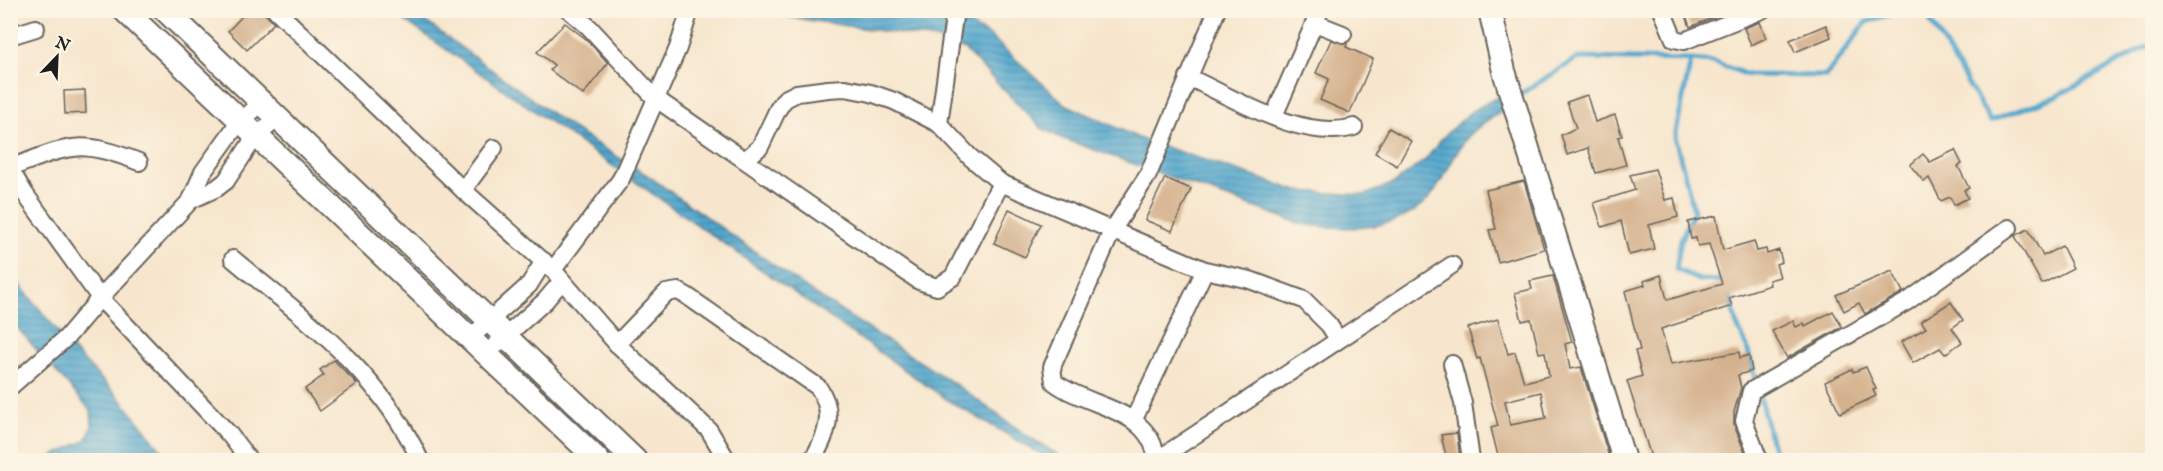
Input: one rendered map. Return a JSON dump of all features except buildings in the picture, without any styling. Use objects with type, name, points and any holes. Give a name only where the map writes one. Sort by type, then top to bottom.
[{"type":"street","points":[[124,10],[598,460]]},
{"type":"street","points":[[165,10],[635,460]]},
{"type":"street","points":[[276,10],[463,190],[553,271],[617,344],[709,430],[727,460]]},
{"type":"street","points":[[569,10],[589,27],[655,98],[919,281],[937,287],[953,278],[1001,183]]},
{"type":"street","points":[[486,354],[506,337],[621,179],[678,48],[690,10]]},
{"type":"street","points":[[1217,10],[1148,175],[1112,231],[1052,367],[1054,382],[1065,391],[1134,419],[1155,445],[1157,460],[1452,265]]},
{"type":"street","points":[[1490,10],[1504,71],[1624,460]]},
{"type":"street","points":[[1662,10],[1674,39],[1684,41],[1762,10]]},
{"type":"street","points":[[939,124],[955,11]]},
{"type":"street","points":[[1274,116],[1317,17],[1343,34]]},
{"type":"street","points":[[10,36],[36,28]]},
{"type":"street","points":[[1188,77],[1274,116],[1310,129],[1342,130],[1354,127]]},
{"type":"street","points":[[745,160],[760,147],[778,108],[785,99],[797,93],[846,88],[871,93],[894,101],[939,124],[970,157],[1001,183],[1205,270],[1250,280],[1304,300],[1329,325],[1338,339]]},
{"type":"street","points":[[10,387],[66,338],[191,200],[203,172],[247,129],[269,112]]},
{"type":"street","points":[[191,200],[217,188],[226,181],[247,129]]},
{"type":"street","points":[[139,162],[101,148],[75,147],[62,149],[10,168],[25,194],[100,298],[229,434],[249,460]]},
{"type":"street","points":[[463,190],[494,148]]},
{"type":"street","points":[[1759,460],[1744,421],[1751,392],[1908,301],[2009,228]]},
{"type":"street","points":[[233,259],[340,348],[361,370],[389,406],[420,460]]},
{"type":"street","points":[[1134,419],[1205,270]]},
{"type":"street","points":[[469,339],[529,285],[553,271]]},
{"type":"street","points":[[617,344],[666,293],[678,291],[687,296],[818,387],[827,400],[829,418],[821,447],[813,460]]},
{"type":"street","points":[[1452,364],[1463,403],[1471,460]]},
{"type":"water","points":[[391,11],[411,11],[576,131],[647,175],[816,295],[958,386],[1029,437],[1067,460],[1051,460],[949,401]]},
{"type":"water","points":[[775,11],[942,11],[989,35],[1065,104],[1141,139],[1298,191],[1365,195],[1396,182],[1426,159],[1445,135],[1470,112],[1503,94],[1505,110],[1472,132],[1428,200],[1413,212],[1397,220],[1359,228],[1301,224],[1061,138],[1041,128],[965,50],[936,39],[787,17]]},
{"type":"water","points":[[10,273],[74,351],[118,396],[170,460],[44,460],[86,440],[92,426],[91,411],[11,321]]},
{"type":"waterway","points":[[1517,96],[1578,58],[1691,60],[1713,62],[1748,75],[1826,76],[1866,22],[1904,10]]},
{"type":"waterway","points":[[1924,10],[1990,121],[2057,96],[2152,44]]},
{"type":"waterway","points":[[1691,60],[1675,137],[1694,211],[1681,239],[1676,269],[1699,280],[1725,281],[1726,283]]},
{"type":"waterway","points":[[1729,292],[1736,323],[1747,347],[1776,460]]}]
